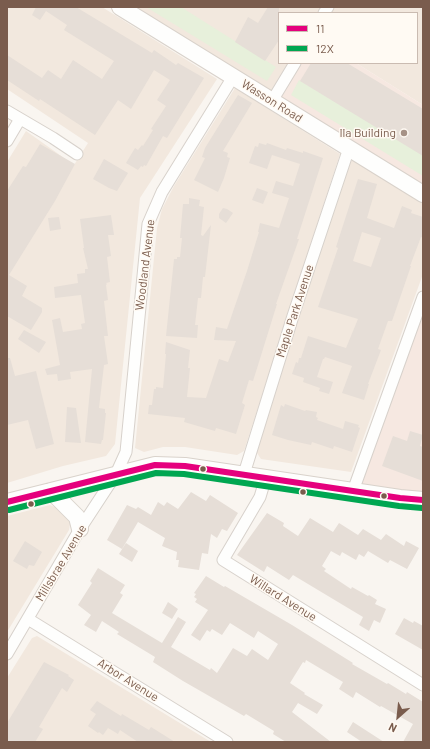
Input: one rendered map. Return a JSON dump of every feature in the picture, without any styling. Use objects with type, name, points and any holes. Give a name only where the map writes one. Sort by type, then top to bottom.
[{"type":"main road","name":"Wasson Road","points":[[120,7],[423,194]]},
{"type":"main road","points":[[7,502],[155,465],[186,466],[400,498],[423,500]]},
{"type":"main road","points":[[51,491],[77,517],[80,529]]},
{"type":"street","points":[[272,101],[293,64]]},
{"type":"street","name":"Woodland Avenue","points":[[116,474],[126,452],[148,224],[162,192],[233,77]]},
{"type":"street","points":[[7,111],[77,154]]},
{"type":"street","points":[[7,141],[20,119]]},
{"type":"street","name":"Maple Park Avenue","points":[[244,474],[293,316],[349,148]]},
{"type":"street","points":[[353,491],[423,297]]},
{"type":"street","name":"Millsbrae Avenue","points":[[7,654],[80,529],[116,474]]},
{"type":"street","name":"Willard Avenue","points":[[266,477],[260,497],[223,560],[423,684]]},
{"type":"street","name":"Arbor Avenue","points":[[28,619],[227,742]]},
{"type":"shaded area","points":[[7,7],[102,7],[217,79],[140,198],[115,444],[106,456],[63,466],[7,483],[7,162],[26,131],[74,165],[88,143],[7,89]]},
{"type":"shaded area","points":[[120,7],[423,7],[423,105],[358,64],[418,64],[418,12],[278,12],[278,64],[293,64],[272,101]]},
{"type":"shaded area","points":[[294,64],[358,64],[423,105],[423,194],[272,101]]},
{"type":"shaded area","points":[[235,88],[340,154],[244,451],[237,455],[185,447],[163,447],[144,452],[135,448],[157,228],[162,209],[174,186]]},
{"type":"shaded area","points":[[351,161],[357,161],[423,200],[423,274],[351,472],[261,459],[255,450],[348,165]]},
{"type":"shaded area","points":[[423,297],[423,500],[353,491]]},
{"type":"shaded area","points":[[50,505],[66,512],[70,524],[69,530],[7,632],[7,516]]},
{"type":"shaded area","points":[[37,636],[211,742],[7,742],[7,678],[32,638]]},
{"type":"green space","points":[[146,7],[181,7],[276,67],[267,81]]},
{"type":"green space","points":[[299,80],[423,155],[423,176],[291,95]]},
{"type":"building","points":[[36,7],[76,7],[152,53],[154,50],[176,65],[178,63],[204,78],[167,138],[163,136],[146,166],[141,166],[138,170],[126,163],[135,148],[138,150],[142,145],[143,146],[153,130],[151,129],[166,106],[157,100],[170,80],[154,70],[131,109],[118,100],[95,135],[40,99],[39,101],[7,80],[7,55],[42,78],[48,70],[61,79],[73,60],[102,79],[114,61],[64,30],[67,25],[46,11],[40,20],[32,15]]},
{"type":"building","points":[[268,7],[279,7],[278,42],[265,61],[235,42],[248,17],[258,23]]},
{"type":"building","name":"Ila Building","points":[[310,64],[349,64],[423,109],[423,156],[300,81]]},
{"type":"building","points":[[238,95],[252,103],[223,151],[228,153],[227,157],[230,158],[218,192],[194,180],[205,158],[202,157],[205,148]]},
{"type":"building","points":[[259,143],[266,145],[267,143],[286,150],[287,148],[303,153],[303,151],[323,158],[297,239],[299,239],[276,304],[253,381],[249,380],[242,403],[245,405],[236,434],[216,428],[215,431],[184,422],[185,418],[148,414],[149,405],[152,405],[154,389],[156,389],[156,387],[163,388],[166,342],[190,350],[187,397],[206,398],[219,359],[228,362],[236,341],[214,340],[216,327],[227,329],[247,271],[259,232],[260,223],[279,228],[289,198],[272,193],[276,181],[293,186],[300,164],[272,155],[267,169],[249,163],[255,146],[258,147]]},
{"type":"building","points":[[40,144],[75,164],[55,201],[9,275],[27,286],[22,296],[42,308],[42,312],[31,330],[7,316],[7,191],[23,166],[26,167]]},
{"type":"building","points":[[104,159],[128,173],[117,191],[93,179]]},
{"type":"building","points":[[358,179],[377,184],[367,218],[394,228],[402,206],[412,210],[411,213],[423,217],[423,238],[421,237],[410,266],[392,321],[388,321],[378,349],[381,350],[368,384],[364,400],[342,393],[352,366],[325,357],[323,359],[317,377],[333,382],[329,394],[319,391],[320,388],[303,382],[304,378],[292,374],[296,362],[298,363],[299,358],[301,358],[308,336],[346,348],[358,319],[318,307],[338,248],[336,247]],"holes":[[[362,232],[381,238],[371,267],[353,261]]]},
{"type":"building","points":[[257,188],[268,192],[263,204],[252,200]]},
{"type":"building","points":[[189,198],[200,200],[199,206],[204,207],[201,235],[203,236],[211,225],[205,277],[203,277],[201,298],[198,298],[195,325],[198,325],[197,338],[166,336],[174,259],[180,257],[183,204],[189,204]]},
{"type":"building","points":[[223,208],[233,213],[226,223],[219,218],[219,214]]},
{"type":"building","points":[[111,215],[114,235],[108,235],[111,256],[107,257],[110,282],[106,283],[108,300],[104,301],[108,336],[104,336],[108,364],[104,365],[99,408],[105,409],[106,413],[103,440],[101,444],[85,442],[92,369],[70,372],[71,379],[58,381],[57,374],[47,375],[45,369],[60,365],[52,320],[60,318],[63,332],[82,329],[81,324],[85,323],[81,295],[55,298],[54,287],[78,283],[77,274],[85,273],[85,269],[88,269],[83,248],[80,219]]},
{"type":"building","points":[[59,217],[61,229],[50,231],[48,218]]},
{"type":"building","points":[[24,330],[46,342],[39,353],[18,339]]},
{"type":"building","points":[[7,358],[10,358],[15,376],[36,371],[54,444],[36,449],[28,420],[7,425]]},
{"type":"building","points":[[285,404],[305,411],[317,412],[317,420],[343,429],[345,421],[359,425],[358,427],[360,428],[352,452],[334,446],[333,449],[312,442],[311,445],[272,435],[281,405],[284,407]]},
{"type":"building","points":[[67,407],[76,408],[81,443],[65,442]]},
{"type":"building","points":[[410,431],[423,435],[420,446],[423,447],[423,481],[382,466],[393,436],[407,441]]},
{"type":"building","points":[[191,492],[206,501],[210,495],[238,513],[227,531],[222,529],[217,538],[211,534],[208,554],[202,553],[199,570],[178,567],[179,560],[176,560],[177,552],[162,546],[165,538],[138,522],[122,549],[107,540],[127,505],[136,509],[138,507],[151,515],[158,502],[164,506],[167,502],[178,509]]},
{"type":"building","points":[[267,513],[284,523],[283,526],[298,536],[310,518],[333,532],[339,523],[358,535],[363,529],[381,540],[386,534],[404,546],[406,541],[419,548],[407,569],[390,560],[388,563],[368,551],[364,557],[359,554],[356,560],[342,552],[340,556],[331,551],[322,566],[326,569],[324,571],[351,589],[352,587],[377,600],[375,604],[386,609],[380,623],[374,620],[369,631],[359,625],[363,617],[293,575],[289,580],[267,566],[264,572],[237,555]]},
{"type":"building","points":[[25,541],[42,552],[34,566],[29,565],[27,569],[13,561]]},
{"type":"building","points":[[126,543],[138,551],[132,562],[119,554]]},
{"type":"building","points":[[98,568],[125,585],[120,593],[123,595],[112,613],[162,643],[178,617],[186,622],[171,647],[210,670],[211,668],[217,673],[233,648],[247,656],[252,649],[268,660],[278,644],[258,631],[254,638],[230,623],[222,635],[212,629],[210,632],[207,630],[200,641],[191,635],[208,610],[195,602],[197,599],[194,597],[196,594],[194,593],[206,576],[224,587],[225,586],[292,625],[353,663],[352,664],[406,694],[407,692],[423,702],[423,742],[403,742],[413,724],[381,706],[380,707],[356,692],[353,698],[339,689],[343,682],[306,660],[305,663],[303,662],[290,683],[305,693],[304,694],[323,705],[317,714],[298,703],[292,712],[331,742],[286,742],[273,734],[274,731],[246,714],[244,716],[153,662],[155,657],[117,634],[119,632],[102,621],[96,632],[84,625],[91,615],[78,605],[92,583],[90,581]]},
{"type":"building","points":[[168,602],[178,609],[172,619],[162,613]]},
{"type":"building","points":[[404,618],[423,626],[423,650],[395,634]]},
{"type":"building","points":[[44,662],[69,675],[68,676],[74,680],[67,692],[62,688],[39,727],[43,729],[35,742],[7,742],[7,723]]},
{"type":"building","points":[[97,701],[121,716],[122,714],[149,730],[151,727],[175,742],[138,742],[120,730],[118,734],[108,728],[103,735],[99,732],[98,733],[88,726],[96,714],[90,710]]},
{"type":"building","points":[[353,722],[384,742],[362,742],[347,732]]},
{"type":"transit line","name":"11","points":[[7,502],[155,465],[185,466],[400,498],[423,500]]},
{"type":"transit line","name":"12X","points":[[9,510],[156,473],[184,474],[399,506],[422,508]]},
{"type":"place","name":"Ila Building","points":[[404,133]]}]
